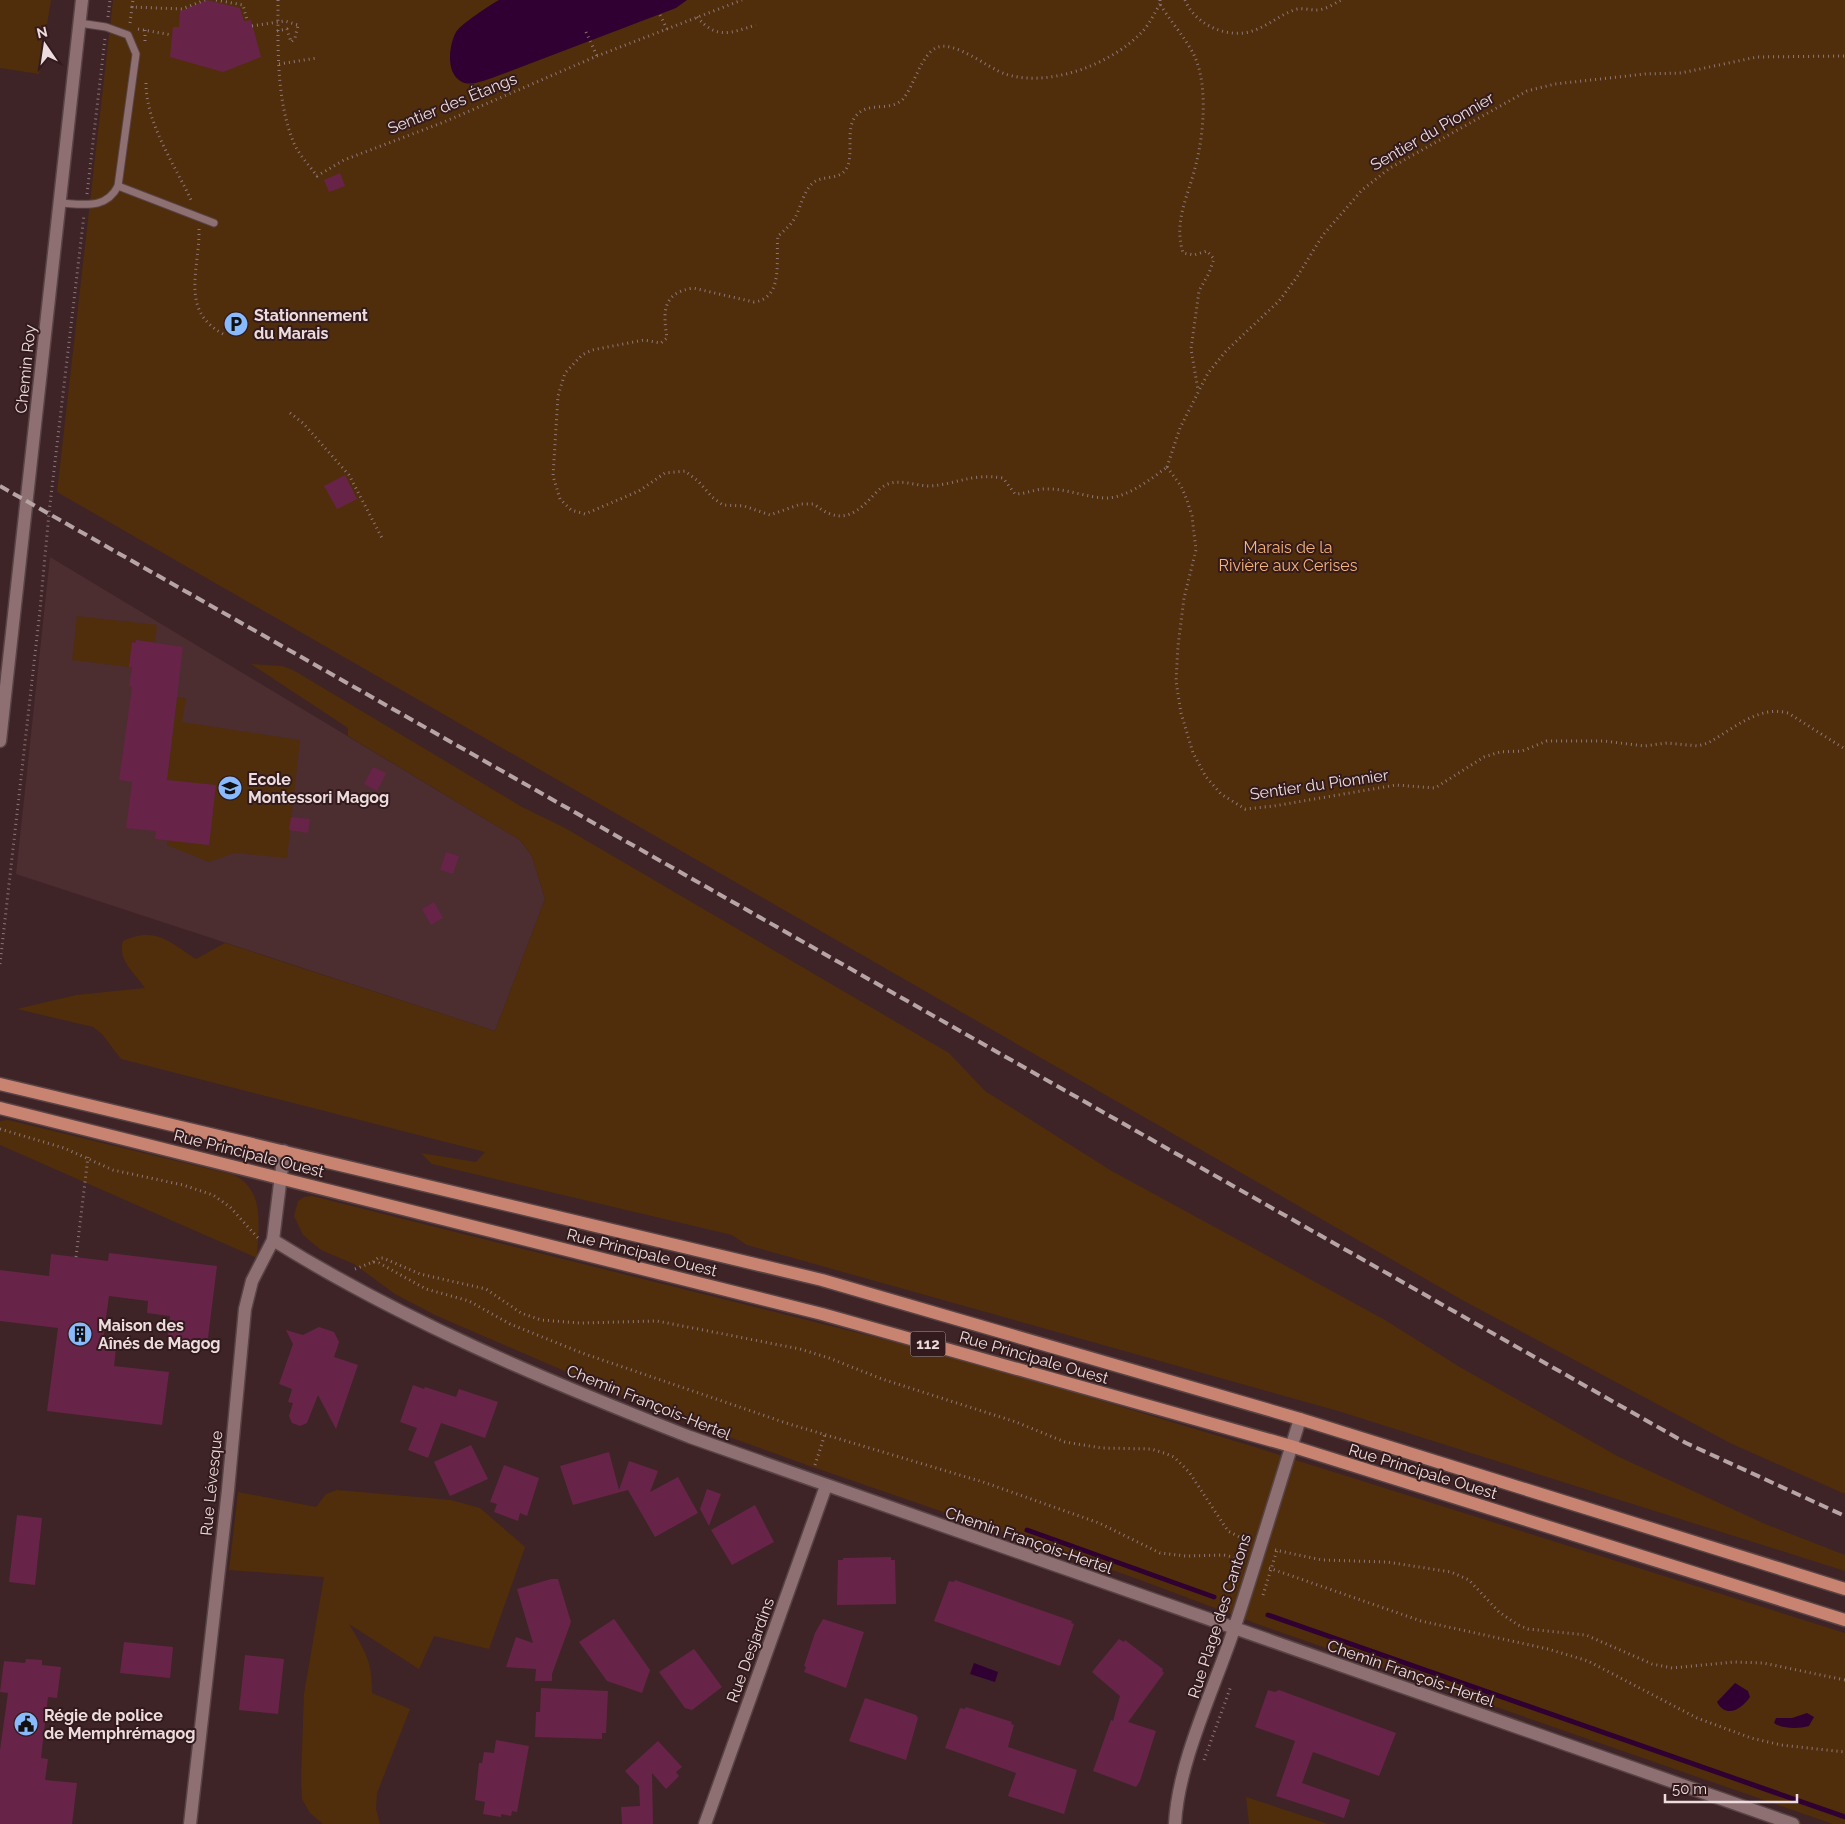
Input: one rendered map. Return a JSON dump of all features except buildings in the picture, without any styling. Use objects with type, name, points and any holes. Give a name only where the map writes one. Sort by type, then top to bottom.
[{"type":"main road","name":"Rue Principale Ouest","points":[[0,1084],[822,1280],[1300,1419],[1845,1589]]},
{"type":"main road","name":"Rue Principale Ouest","points":[[0,1108],[822,1314],[1291,1446],[1845,1620]]},
{"type":"street","name":"Chemin Roy","points":[[0,742],[82,0]]},
{"type":"street","name":"Rue Lévesque","points":[[190,1824],[228,1490],[245,1309],[252,1282],[272,1240],[284,1151]]},
{"type":"street","name":"Chemin François-Hertel","points":[[272,1240],[300,1257],[411,1315],[536,1374],[690,1437],[1793,1824]]},
{"type":"street","name":"Rue Plage des Cantons","points":[[1175,1824],[1176,1800],[1184,1770],[1234,1628],[1300,1419]]},
{"type":"street","name":"Rue Desjardins","points":[[705,1824],[826,1486]]},
{"type":"lane","points":[[60,203],[98,204],[108,200],[118,186],[136,54],[128,36],[106,27],[79,24]]},
{"type":"lane","points":[[118,186],[214,223]]},
{"type":"path","points":[[0,964],[40,610],[49,513],[110,0]]},
{"type":"path","points":[[132,0],[130,27],[172,35]]},
{"type":"path","points":[[132,6],[182,9],[205,0]]},
{"type":"path","points":[[216,0],[243,5],[247,20]]},
{"type":"path","points":[[278,0],[279,64],[317,58]]},
{"type":"path","name":"Sentier des Étangs","points":[[279,64],[287,120],[293,142],[317,176],[344,160],[444,122],[597,56],[742,0]]},
{"type":"path","points":[[1185,0],[1188,8],[1208,26],[1219,30],[1248,32],[1274,22],[1296,9],[1325,8],[1341,0]]},
{"type":"path","points":[[1167,467],[1153,478],[1120,495],[1106,498],[1044,488],[1024,494],[1015,494],[1003,478],[987,476],[973,476],[930,486],[898,482],[887,484],[860,509],[844,517],[826,514],[814,504],[801,504],[786,511],[770,515],[744,506],[723,505],[712,497],[685,470],[665,473],[638,491],[605,507],[585,514],[571,510],[560,499],[553,476],[558,396],[565,373],[582,354],[592,350],[644,340],[662,343],[667,338],[663,315],[667,302],[683,290],[693,288],[754,302],[762,301],[769,296],[775,284],[778,236],[792,223],[811,184],[819,178],[834,178],[842,174],[847,167],[851,128],[854,118],[868,107],[890,106],[902,100],[927,57],[935,48],[946,46],[1004,73],[1021,77],[1049,78],[1069,74],[1104,59],[1142,33],[1160,2],[1193,53],[1202,78],[1203,105],[1196,164],[1184,201],[1179,237],[1183,253],[1194,255],[1207,251],[1214,259],[1199,291],[1191,349],[1198,390]]},
{"type":"path","points":[[660,15],[667,29]]},
{"type":"path","points":[[697,17],[706,27],[729,34],[756,25]]},
{"type":"path","points":[[252,26],[285,21],[298,24],[295,38],[291,42],[287,29],[277,31]]},
{"type":"path","points":[[145,30],[145,45]]},
{"type":"path","points":[[586,32],[597,56]]},
{"type":"path","name":"Sentier du Pionnier","points":[[1845,56],[1758,57],[1680,73],[1574,81],[1539,88],[1527,91],[1390,168],[1362,190],[1323,235],[1297,277],[1279,301],[1226,351],[1198,390],[1180,428],[1167,467],[1181,486],[1192,516],[1196,550],[1184,598],[1176,681],[1181,713],[1193,753],[1206,777],[1221,794],[1245,809],[1274,806],[1396,785],[1435,788],[1484,757],[1500,752],[1522,752],[1547,742],[1571,740],[1644,746],[1667,743],[1698,746],[1708,743],[1765,711],[1778,710],[1788,713],[1845,749]]},
{"type":"path","points":[[146,75],[147,99],[156,127],[190,198]]},
{"type":"path","points":[[199,218],[196,300],[199,313],[206,322],[223,334]]},
{"type":"path","points":[[290,413],[303,423],[349,474],[383,540]]},
{"type":"path","points":[[0,1129],[45,1141],[88,1157],[122,1173],[183,1185],[213,1195],[230,1207],[259,1239],[272,1240]]},
{"type":"path","points":[[76,1257],[88,1157]]},
{"type":"path","points":[[346,1267],[360,1268],[378,1258],[383,1258],[420,1274],[486,1289],[521,1313],[541,1320],[580,1323],[657,1320],[800,1349],[830,1358],[882,1379],[1016,1422],[1064,1442],[1102,1448],[1151,1449],[1174,1457],[1189,1472],[1228,1531],[1241,1539],[1277,1550],[1322,1560],[1388,1562],[1450,1572],[1469,1580],[1499,1612],[1518,1625],[1528,1629],[1557,1631],[1592,1637],[1652,1664],[1672,1668],[1734,1662],[1763,1662],[1845,1680]]},
{"type":"path","points":[[373,1262],[384,1265],[426,1289],[469,1301],[510,1324],[582,1353],[824,1434],[954,1473],[1085,1518],[1160,1553],[1186,1556],[1224,1555],[1254,1563],[1421,1621],[1548,1649],[1588,1661],[1697,1718],[1743,1736],[1781,1745],[1845,1752]]},
{"type":"path","points":[[824,1434],[814,1471],[826,1486]]},
{"type":"path","points":[[1262,1596],[1277,1550]]},
{"type":"path","points":[[1202,1767],[1234,1678]]},
{"type":"shaded area","points":[[499,0],[687,0],[676,8],[492,78],[481,82],[462,82],[453,73],[450,59],[450,51],[456,32],[469,20]]},
{"type":"shaded area","name":"Ecole Montessori Magog","points":[[50,557],[520,840],[532,856],[545,899],[495,1031],[16,874]]},
{"type":"shaded area","points":[[974,1663],[998,1672],[995,1682],[970,1674]]},
{"type":"shaded area","points":[[1735,1683],[1748,1691],[1750,1697],[1738,1708],[1729,1711],[1725,1710],[1717,1702]]},
{"type":"shaded area","points":[[1807,1713],[1814,1717],[1809,1726],[1791,1728],[1774,1723],[1776,1718],[1792,1718]]},
{"type":"green space","points":[[0,0],[51,0],[39,74],[0,68]]},
{"type":"green space","name":"Marais de la Rivière aux Cerises","points":[[113,0],[1845,0],[1845,1494],[1730,1443],[1464,1301],[57,492]]},
{"type":"green space","points":[[77,616],[157,625],[155,642],[136,640],[136,643],[132,643],[129,667],[72,660]]},
{"type":"green space","points":[[251,664],[282,666],[293,670],[522,807],[565,828],[949,1053],[985,1091],[1110,1170],[1385,1320],[1458,1366],[1619,1457],[1765,1524],[1845,1555],[1845,1571],[1338,1411],[747,1245],[732,1235],[432,1164],[421,1153],[476,1162],[485,1152],[121,1059],[102,1034],[93,1027],[17,1009],[76,995],[145,988],[128,966],[122,954],[122,948],[123,941],[145,935],[162,938],[196,959],[225,943],[495,1031],[545,899],[532,856],[520,840],[348,736],[348,728]]},
{"type":"green space","points":[[177,697],[186,698],[182,722],[300,740],[287,858],[235,853],[209,862],[167,845],[167,840],[209,845],[216,786],[167,780]]},
{"type":"green space","points":[[8,1120],[234,1175],[244,1182],[256,1200],[259,1222],[257,1258],[0,1145],[0,1121]]},
{"type":"green space","points":[[312,1196],[970,1361],[1248,1445],[1845,1633],[1845,1824],[1833,1824],[1263,1626],[1135,1578],[682,1420],[435,1315],[395,1294],[354,1264],[321,1250],[303,1235],[294,1216],[298,1201],[304,1197]]},
{"type":"green space","points":[[337,1490],[451,1500],[480,1508],[525,1547],[489,1649],[434,1636],[419,1669],[349,1624],[369,1664],[372,1693],[410,1709],[377,1793],[376,1809],[380,1824],[323,1824],[310,1813],[302,1799],[304,1694],[324,1577],[229,1570],[238,1492],[316,1507],[326,1494]]},
{"type":"green space","points":[[1246,1797],[1328,1824],[1249,1824]]},
{"type":"waterway","points":[[1027,1530],[1214,1597]]},
{"type":"waterway","points":[[1268,1615],[1845,1817]]},
{"type":"railway","points":[[0,486],[1686,1443],[1845,1516]]},
{"type":"place","name":"Stationnement du Marais","points":[[236,324]]},
{"type":"place","name":"Ecole Montessori Magog","points":[[230,788]]},
{"type":"place","name":"Maison des Aînés de Magog","points":[[80,1334]]},
{"type":"place","name":"Régie de police de Memphrémagog","points":[[26,1724]]}]
